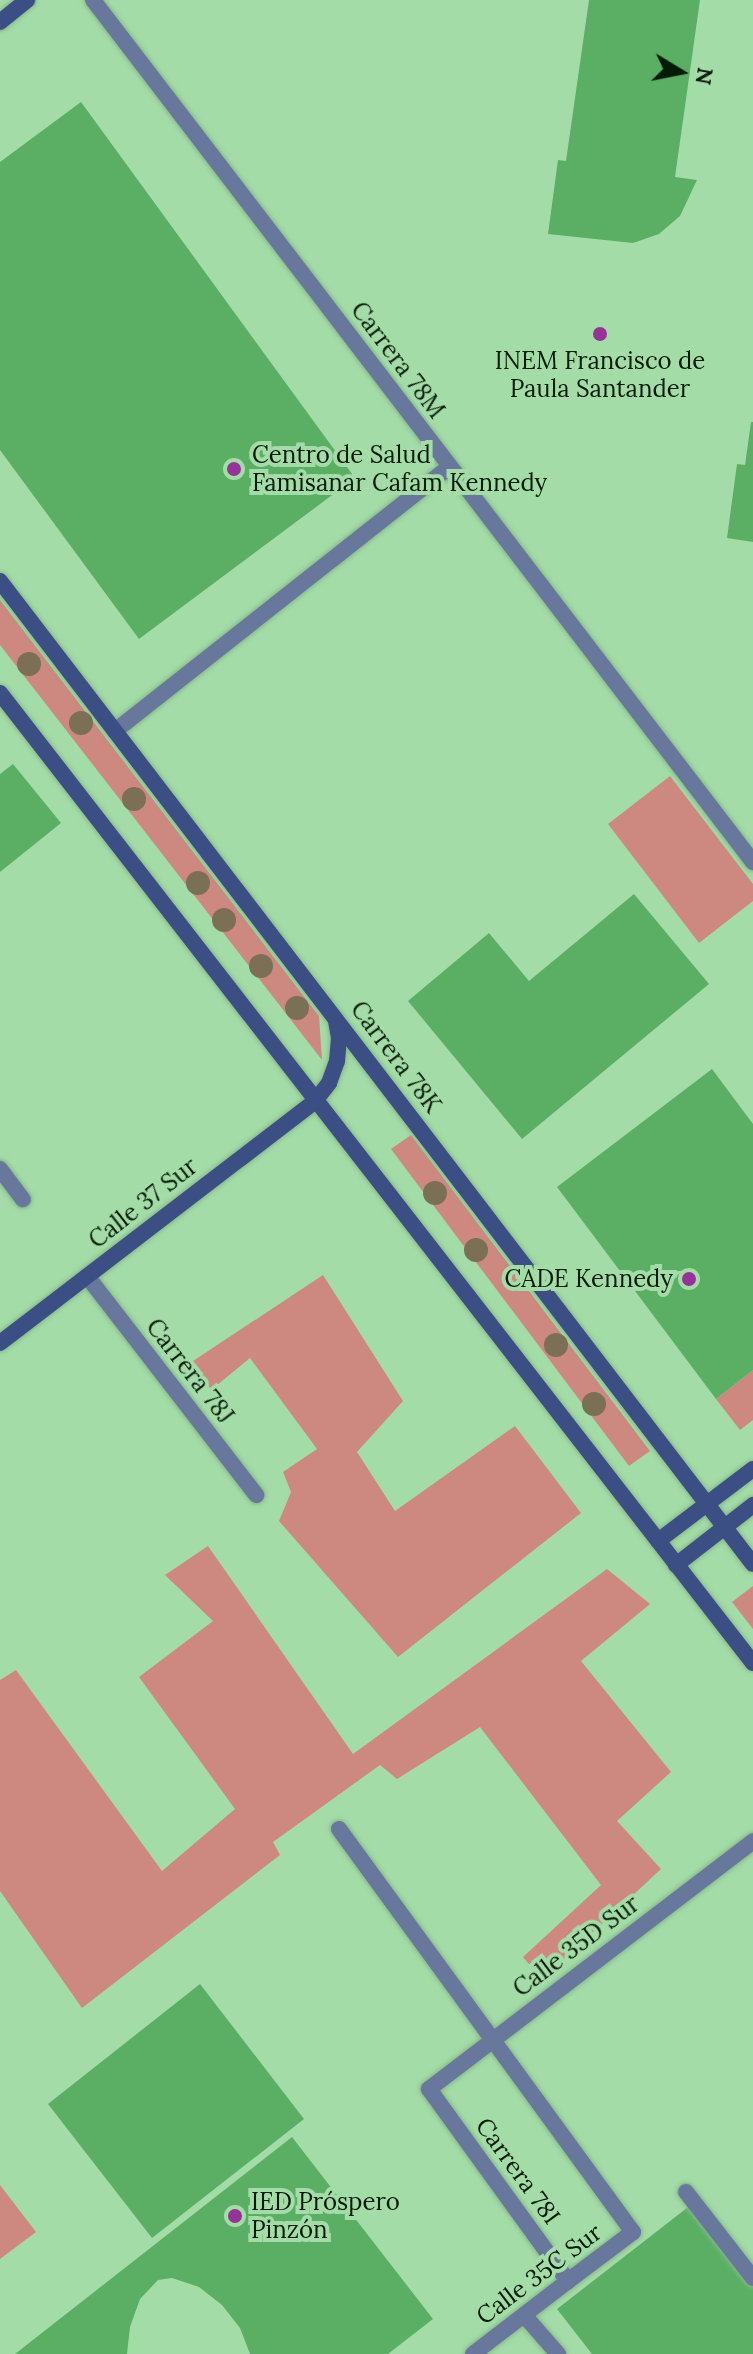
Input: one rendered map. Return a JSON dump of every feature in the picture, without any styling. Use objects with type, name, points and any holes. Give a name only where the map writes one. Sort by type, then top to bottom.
[{"type":"main road","points":[[0,22],[27,0]]},
{"type":"main road","name":"Carrera 78K","points":[[0,581],[753,1564]]},
{"type":"main road","points":[[0,693],[753,1663]]},
{"type":"main road","points":[[315,1101],[329,1083],[337,1061],[339,1038],[335,1016]]},
{"type":"main road","name":"Calle 37 Sur","points":[[0,1343],[315,1101]]},
{"type":"main road","points":[[658,1541],[753,1469]]},
{"type":"main road","points":[[676,1565],[753,1505]]},
{"type":"street","name":"Carrera 78M","points":[[93,0],[753,862]]},
{"type":"street","points":[[115,731],[450,466]]},
{"type":"street","points":[[0,1169],[23,1199]]},
{"type":"street","name":"Carrera 78J","points":[[87,1276],[256,1495]]},
{"type":"street","points":[[339,1829],[493,2041]]},
{"type":"street","name":"Calle 35D Sur","points":[[429,2089],[753,1841]]},
{"type":"street","name":"Calle 35C Sur","points":[[473,2354],[633,2232],[493,2041]]},
{"type":"street","name":"Carrera 78I","points":[[429,2089],[568,2281]]},
{"type":"street","points":[[686,2192],[753,2278]]},
{"type":"street","points":[[524,2315],[558,2354]]},
{"type":"shaded area","points":[[0,600],[319,1016],[322,1060],[0,645]]},
{"type":"shaded area","points":[[670,776],[753,884],[753,901],[699,943],[608,824]]},
{"type":"shaded area","points":[[411,1135],[650,1451],[629,1466],[391,1149]]},
{"type":"shaded area","points":[[323,1275],[403,1401],[357,1452],[395,1511],[515,1426],[581,1513],[398,1657],[279,1521],[291,1492],[283,1472],[317,1449],[250,1358],[211,1390],[193,1361]]},
{"type":"shaded area","points":[[753,1370],[753,1420],[740,1430],[716,1399]]},
{"type":"shaded area","points":[[208,1546],[353,1754],[607,1569],[650,1604],[581,1661],[671,1772],[617,1821],[661,1869],[542,1980],[523,1957],[601,1885],[480,1727],[397,1779],[380,1765],[273,1842],[280,1855],[82,2008],[0,1891],[0,1680],[16,1670],[162,1871],[235,1809],[139,1677],[213,1621],[165,1575]]},
{"type":"shaded area","points":[[753,1586],[753,1629],[732,1602]]},
{"type":"shaded area","points":[[0,2185],[36,2232],[0,2259]]},
{"type":"building","points":[[589,0],[700,0],[675,177],[697,180],[680,216],[659,234],[633,243],[548,234],[558,160],[566,161]]},
{"type":"building","points":[[81,102],[355,478],[139,639],[0,450],[0,162]]},
{"type":"building","points":[[751,422],[753,542],[727,538],[737,464],[745,465]]},
{"type":"building","points":[[13,764],[61,823],[0,872],[0,774]]},
{"type":"building","points":[[634,894],[709,984],[522,1139],[408,1001],[489,933],[529,981]]},
{"type":"building","name":"CADE Kennedy","points":[[712,1069],[753,1124],[753,1370],[716,1399],[557,1187]]},
{"type":"building","points":[[200,1984],[304,2119],[152,2238],[48,2104]]},
{"type":"building","points":[[292,2137],[433,2319],[388,2354],[250,2354],[240,2328],[222,2305],[199,2287],[172,2278],[158,2280],[140,2299],[130,2327],[127,2354],[15,2354]]},
{"type":"building","points":[[692,2204],[753,2284],[753,2354],[592,2354],[557,2309]]},
{"type":"place","name":"INEM Francisco de Paula Santander","points":[[600,334]]},
{"type":"place","name":"Centro de Salud Famisanar Cafam Kennedy","points":[[234,469]]},
{"type":"place","name":"CADE Kennedy","points":[[689,1279]]},
{"type":"place","name":"IED Próspero Pinzón","points":[[235,2216]]}]
